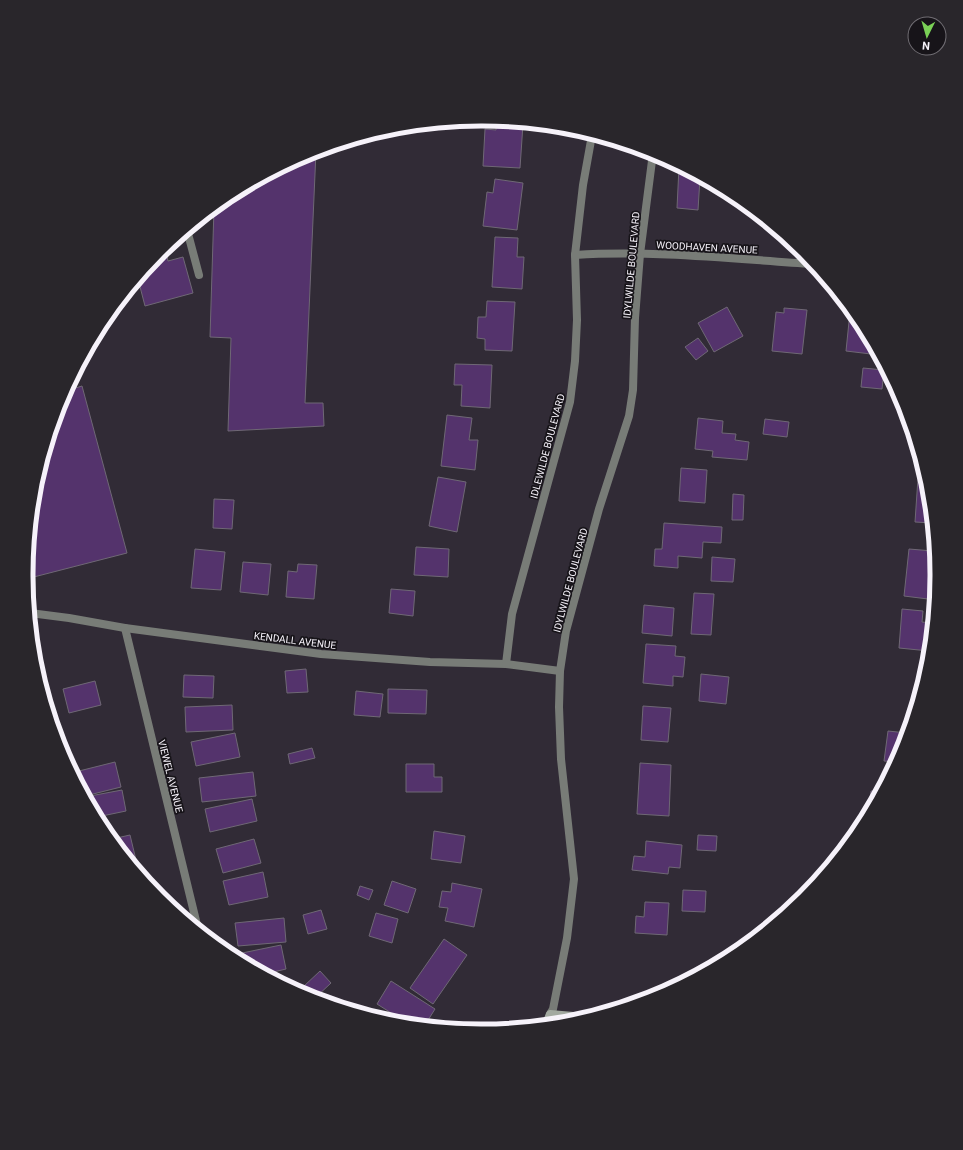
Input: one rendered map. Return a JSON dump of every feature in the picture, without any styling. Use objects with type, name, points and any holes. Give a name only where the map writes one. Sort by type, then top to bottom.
[{"type":"main road","points":[[548,1019],[550,1014],[567,1015]]},
{"type":"street","name":"IDLEWILDE BOULEVARD","points":[[506,664],[512,614],[570,402],[575,361],[577,320],[575,255],[583,185],[591,140]]},
{"type":"street","name":"IDYLWILDE BOULEVARD","points":[[550,1014],[553,1009],[567,938],[574,879],[561,759],[559,707],[560,671],[566,631],[599,509],[629,416],[633,390],[635,318],[640,254],[652,161]]},
{"type":"street","points":[[189,236],[199,275]]},
{"type":"street","name":"WOODHAVEN AVENUE","points":[[575,255],[606,253],[640,254],[804,264]]},
{"type":"street","name":"KENDALL AVENUE","points":[[35,614],[125,628],[321,654],[430,662],[506,664],[560,671]]},
{"type":"street","name":"VIEWEL AVENUE","points":[[125,628],[196,921]]},
{"type":"building","points":[[496,126],[523,128],[520,168],[483,166],[485,129],[496,130]]},
{"type":"building","points":[[316,159],[305,403],[323,403],[324,426],[228,431],[231,338],[210,337],[214,215],[257,187],[283,173]]},
{"type":"building","points":[[679,172],[700,184],[698,210],[677,208]]},
{"type":"building","points":[[495,179],[523,183],[517,230],[483,226],[487,192],[493,193]]},
{"type":"building","points":[[495,237],[518,238],[517,257],[524,257],[522,289],[492,287]]},
{"type":"building","points":[[167,256],[168,261],[183,257],[193,293],[145,306],[139,285]]},
{"type":"building","points":[[487,301],[515,302],[512,351],[485,350],[485,339],[477,338],[478,317],[486,317]]},
{"type":"building","points":[[727,307],[743,336],[714,352],[698,323]]},
{"type":"building","points":[[784,308],[807,310],[802,354],[772,351],[776,312],[784,313]]},
{"type":"building","points":[[849,319],[871,353],[846,351]]},
{"type":"building","points":[[698,338],[708,351],[696,360],[685,347]]},
{"type":"building","points":[[455,364],[492,365],[490,408],[461,406],[462,385],[454,385]]},
{"type":"building","points":[[863,368],[880,370],[883,376],[882,389],[861,387]]},
{"type":"building","points":[[82,386],[127,553],[33,577],[37,516],[48,459],[67,403],[74,389]]},
{"type":"building","points":[[447,415],[472,418],[469,440],[478,440],[475,470],[441,466]]},
{"type":"building","points":[[698,418],[723,421],[722,433],[736,434],[735,440],[749,442],[747,460],[712,457],[713,451],[695,449]]},
{"type":"building","points":[[765,419],[789,422],[787,437],[763,434]]},
{"type":"building","points":[[681,468],[707,470],[705,503],[679,501]]},
{"type":"building","points":[[438,477],[466,482],[457,532],[429,526]]},
{"type":"building","points":[[918,478],[927,523],[915,522]]},
{"type":"building","points":[[733,494],[744,495],[743,520],[732,520]]},
{"type":"building","points":[[214,499],[234,500],[232,529],[213,528]]},
{"type":"building","points":[[664,523],[722,527],[721,543],[703,542],[702,558],[678,556],[678,568],[654,566],[655,549],[662,549]]},
{"type":"building","points":[[416,547],[449,549],[448,577],[414,575]]},
{"type":"building","points":[[195,549],[225,552],[221,590],[191,588]]},
{"type":"building","points":[[909,549],[929,551],[930,575],[928,599],[904,596]]},
{"type":"building","points":[[712,557],[735,559],[733,582],[711,581]]},
{"type":"building","points":[[243,562],[271,564],[268,595],[240,592]]},
{"type":"building","points":[[298,564],[317,565],[314,599],[286,597],[288,571],[297,572]]},
{"type":"building","points":[[391,589],[415,591],[413,616],[389,613]]},
{"type":"building","points":[[694,593],[714,594],[711,635],[691,634]]},
{"type":"building","points":[[644,605],[674,608],[672,636],[642,633]]},
{"type":"building","points":[[902,609],[923,611],[922,622],[927,623],[923,650],[899,648]]},
{"type":"building","points":[[646,644],[676,646],[675,656],[685,657],[683,677],[673,676],[673,686],[643,683]]},
{"type":"building","points":[[306,669],[308,692],[287,693],[285,671]]},
{"type":"building","points":[[701,674],[729,677],[726,704],[699,701]]},
{"type":"building","points":[[184,675],[214,676],[213,698],[183,697]]},
{"type":"building","points":[[95,681],[101,705],[69,713],[63,689]]},
{"type":"building","points":[[388,689],[427,690],[426,714],[388,713]]},
{"type":"building","points":[[356,691],[383,694],[380,717],[354,715]]},
{"type":"building","points":[[232,705],[233,730],[186,732],[185,707]]},
{"type":"building","points":[[643,706],[671,708],[668,742],[641,740]]},
{"type":"building","points":[[888,731],[901,732],[889,761],[884,761]]},
{"type":"building","points":[[235,733],[240,757],[196,766],[191,742]]},
{"type":"building","points":[[312,748],[315,758],[290,764],[288,754]]},
{"type":"building","points":[[115,762],[121,787],[91,795],[78,771]]},
{"type":"building","points":[[640,763],[671,765],[669,816],[637,814]]},
{"type":"building","points":[[406,764],[434,764],[434,777],[442,777],[442,792],[406,792]]},
{"type":"building","points":[[253,772],[256,796],[202,802],[199,778]]},
{"type":"building","points":[[122,790],[126,811],[104,816],[91,796]]},
{"type":"building","points":[[871,791],[874,791],[870,799]]},
{"type":"building","points":[[252,799],[257,821],[210,832],[205,809]]},
{"type":"building","points":[[434,831],[465,836],[461,863],[431,859]]},
{"type":"building","points":[[130,835],[136,860],[126,848],[119,838]]},
{"type":"building","points":[[698,835],[717,836],[716,851],[697,850]]},
{"type":"building","points":[[254,839],[261,863],[223,873],[216,849]]},
{"type":"building","points":[[646,841],[682,845],[680,868],[669,867],[668,874],[632,870],[634,856],[645,857]]},
{"type":"building","points":[[263,872],[268,897],[229,905],[223,881]]},
{"type":"building","points":[[392,881],[416,889],[408,913],[384,905]]},
{"type":"building","points":[[452,883],[482,889],[474,927],[445,921],[448,908],[439,907],[442,891],[451,892]]},
{"type":"building","points":[[360,886],[373,890],[369,900],[357,895]]},
{"type":"building","points":[[683,890],[706,891],[705,912],[682,911]]},
{"type":"building","points":[[645,902],[669,903],[667,935],[635,933],[636,916],[644,917]]},
{"type":"building","points":[[321,910],[327,929],[308,934],[303,915]]},
{"type":"building","points":[[376,913],[398,919],[392,943],[369,936]]},
{"type":"building","points":[[284,918],[286,942],[238,946],[235,923]]},
{"type":"building","points":[[444,939],[467,955],[433,1004],[410,988]]},
{"type":"building","points":[[281,945],[286,969],[274,972],[242,953]]},
{"type":"building","points":[[320,971],[331,983],[320,993],[304,986]]},
{"type":"building","points":[[391,981],[435,1009],[428,1020],[395,1015],[377,1004]]}]
